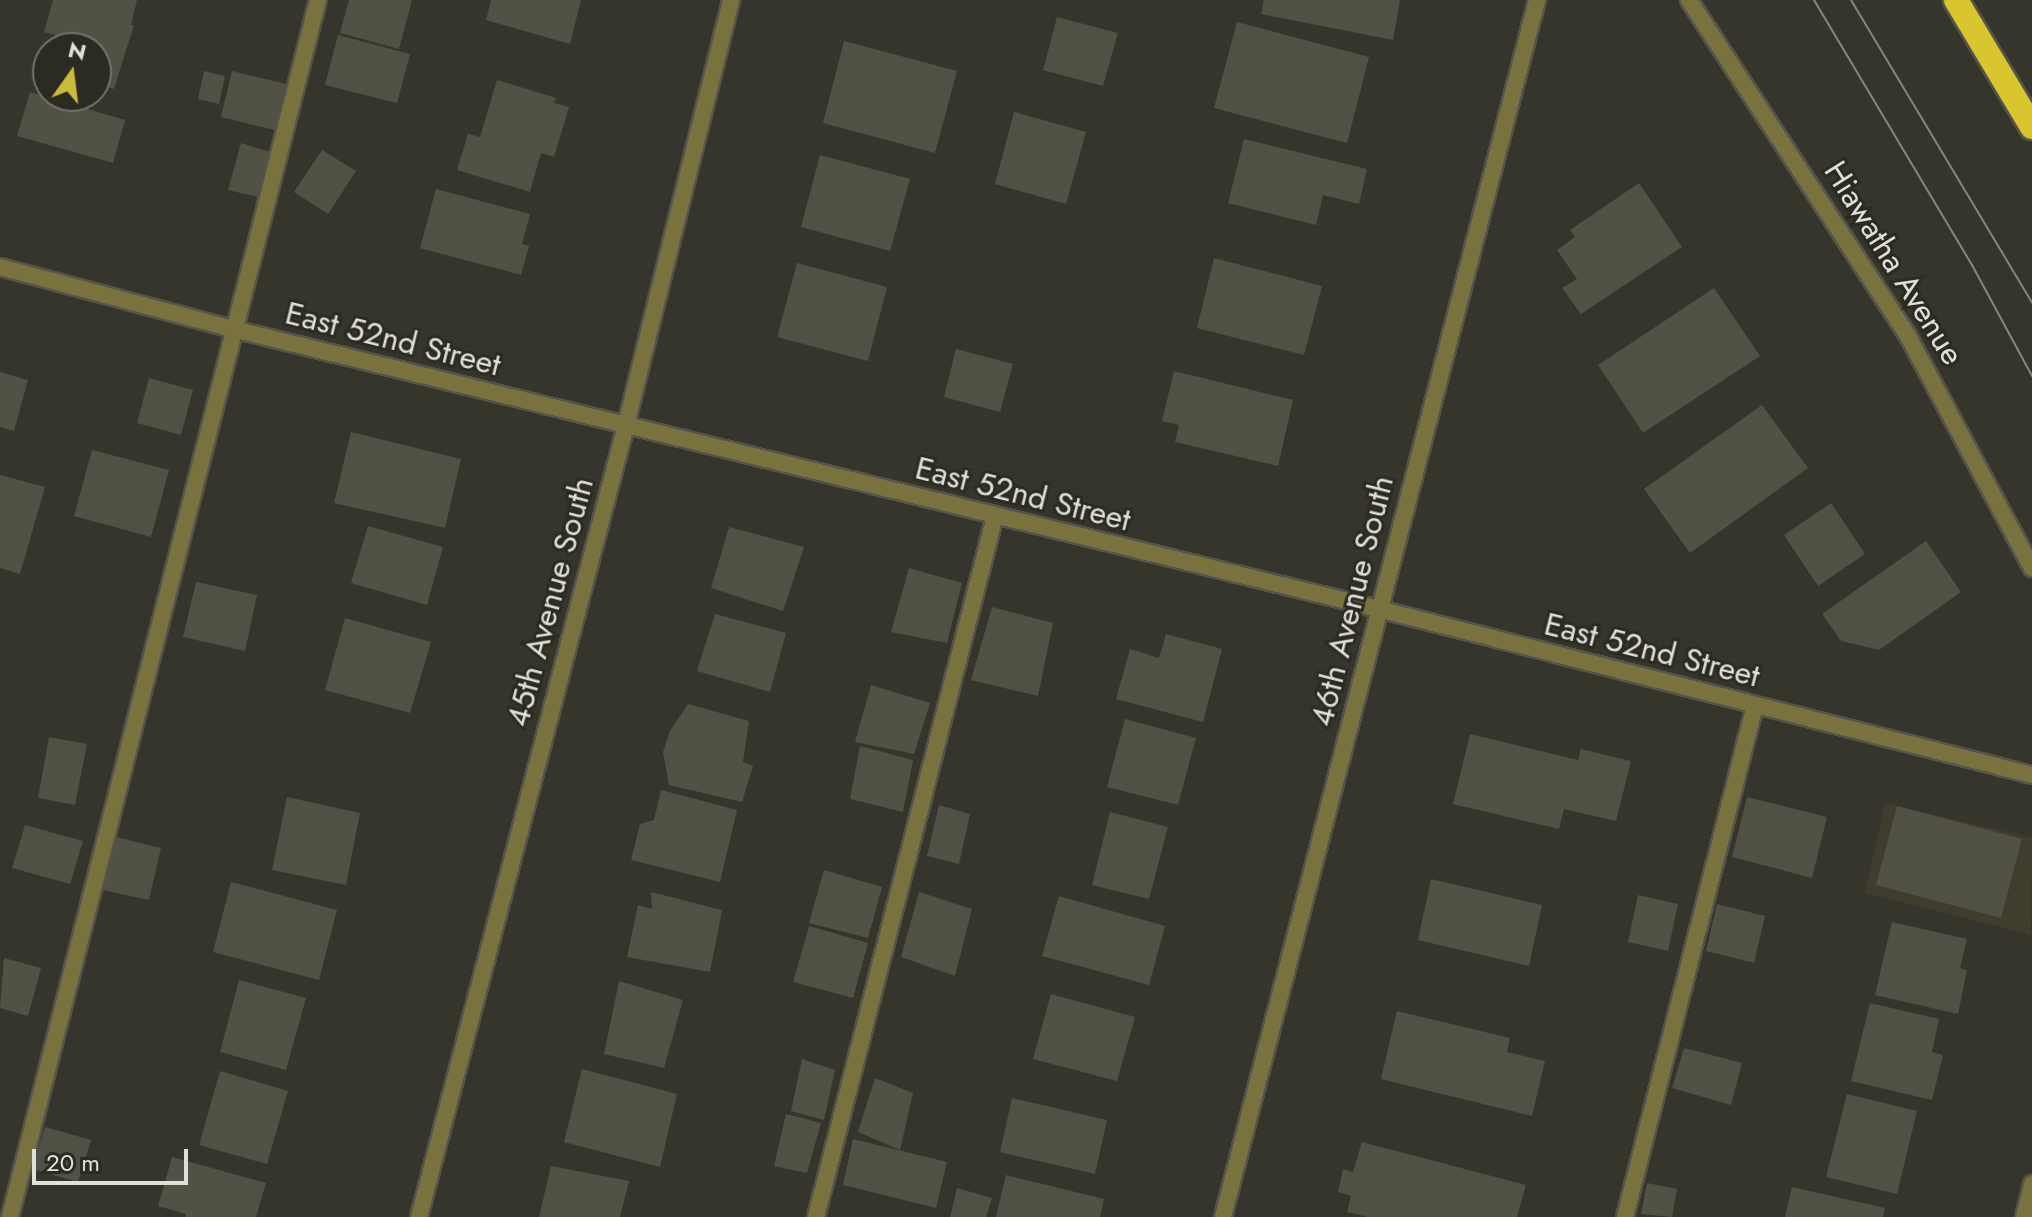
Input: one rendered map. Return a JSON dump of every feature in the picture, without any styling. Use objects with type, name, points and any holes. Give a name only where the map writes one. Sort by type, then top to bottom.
[{"type":"highway","points":[[1956,0],[2032,127]]},
{"type":"street","points":[[10,1217],[318,0]]},
{"type":"street","name":"45th Avenue South","points":[[419,1217],[626,425],[731,0]]},
{"type":"street","name":"46th Avenue South","points":[[1223,1217],[1537,0]]},
{"type":"street","name":"Hiawatha Avenue","points":[[1689,0],[1908,336],[2032,568]]},
{"type":"street","name":"East 52nd Street","points":[[0,267],[233,329],[1379,609],[2032,775]]},
{"type":"street","points":[[816,1217],[995,516]]},
{"type":"street","points":[[1625,1217],[1755,705]]},
{"type":"street","points":[[2024,1217],[2032,1184]]},
{"type":"shaded area","points":[[1885,803],[2032,838],[2031,935],[1865,893]]},
{"type":"building","points":[[53,0],[137,0],[131,25],[134,25],[114,89],[112,32],[44,32]]},
{"type":"building","points":[[349,0],[412,0],[399,49],[340,33]]},
{"type":"building","points":[[491,0],[581,0],[570,44],[486,20]]},
{"type":"building","points":[[1264,0],[1400,0],[1393,40],[1261,14]]},
{"type":"building","points":[[1057,17],[1118,33],[1103,86],[1043,70]]},
{"type":"building","points":[[1237,22],[1369,57],[1347,143],[1214,108]]},
{"type":"building","points":[[338,35],[410,54],[397,103],[325,85]]},
{"type":"building","points":[[844,41],[957,71],[935,153],[823,123]]},
{"type":"building","points":[[204,71],[225,76],[219,104],[198,99]]},
{"type":"building","points":[[232,71],[286,84],[275,130],[221,117]]},
{"type":"building","points":[[497,80],[556,98],[554,103],[569,107],[554,157],[541,153],[530,192],[457,170],[468,134],[480,137]]},
{"type":"building","points":[[30,92],[32,112],[98,112],[125,120],[113,163],[17,136]]},
{"type":"building","points":[[1014,112],[1086,132],[1066,204],[995,184]]},
{"type":"building","points":[[1244,139],[1367,169],[1359,204],[1323,195],[1316,225],[1228,203]]},
{"type":"building","points":[[241,143],[270,152],[258,197],[228,190]]},
{"type":"building","points":[[322,150],[356,171],[328,214],[294,192]]},
{"type":"building","points":[[820,155],[910,179],[890,251],[801,227]]},
{"type":"building","points":[[1639,183],[1682,247],[1581,314],[1562,288],[1577,279],[1557,250],[1575,237],[1570,230]]},
{"type":"building","points":[[436,189],[530,214],[522,244],[529,246],[521,275],[420,248]]},
{"type":"building","points":[[1214,258],[1322,286],[1304,355],[1197,328]]},
{"type":"building","points":[[797,263],[887,287],[868,361],[777,337]]},
{"type":"building","points":[[1714,288],[1760,356],[1643,433],[1598,365]]},
{"type":"building","points":[[956,349],[1013,364],[1000,412],[944,397]]},
{"type":"building","points":[[1174,371],[1293,400],[1278,466],[1175,442],[1179,425],[1162,421]]},
{"type":"building","points":[[0,372],[28,380],[14,431],[0,427]]},
{"type":"building","points":[[149,378],[193,390],[181,435],[137,423]]},
{"type":"building","points":[[1762,405],[1808,468],[1690,553],[1644,489]]},
{"type":"building","points":[[351,432],[461,459],[445,528],[334,503]]},
{"type":"building","points":[[92,450],[169,470],[151,537],[74,516]]},
{"type":"building","points":[[0,475],[45,487],[20,574],[0,568]]},
{"type":"building","points":[[1831,503],[1865,554],[1818,586],[1784,535]]},
{"type":"building","points":[[368,526],[443,547],[427,605],[351,583]]},
{"type":"building","points":[[729,527],[804,547],[783,611],[711,588]]},
{"type":"building","points":[[1926,541],[1961,592],[1879,650],[1841,641],[1822,614]]},
{"type":"building","points":[[909,568],[962,583],[947,643],[891,632]]},
{"type":"building","points":[[196,582],[257,595],[245,651],[183,637]]},
{"type":"building","points":[[992,607],[1053,623],[1038,696],[971,680]]},
{"type":"building","points":[[715,614],[786,633],[770,692],[697,671]]},
{"type":"building","points":[[345,618],[431,642],[410,713],[325,690]]},
{"type":"building","points":[[1166,634],[1222,649],[1203,722],[1116,699],[1130,649],[1159,658]]},
{"type":"building","points":[[871,685],[930,703],[914,754],[855,742]]},
{"type":"building","points":[[688,704],[749,721],[743,762],[753,766],[742,802],[669,785],[663,752],[670,731]]},
{"type":"building","points":[[1125,719],[1196,738],[1178,805],[1107,787]]},
{"type":"building","points":[[1470,734],[1578,760],[1581,749],[1631,761],[1616,821],[1564,809],[1559,829],[1453,804]]},
{"type":"building","points":[[49,737],[87,744],[75,805],[38,798]]},
{"type":"building","points":[[860,746],[913,760],[903,812],[850,799]]},
{"type":"building","points":[[661,790],[737,810],[720,882],[631,860],[640,824],[654,820]]},
{"type":"building","points":[[287,797],[360,813],[346,885],[272,870]]},
{"type":"building","points":[[1747,797],[1827,817],[1812,878],[1732,857]]},
{"type":"building","points":[[939,805],[970,814],[959,864],[927,856]]},
{"type":"building","points":[[1897,806],[2022,839],[2001,918],[1876,885]]},
{"type":"building","points":[[1110,812],[1168,827],[1149,899],[1092,885]]},
{"type":"building","points":[[25,825],[83,841],[70,884],[12,868]]},
{"type":"building","points":[[116,837],[161,848],[149,900],[103,890]]},
{"type":"building","points":[[824,870],[882,887],[868,938],[809,923]]},
{"type":"building","points":[[1431,879],[1542,905],[1529,966],[1418,940]]},
{"type":"building","points":[[231,882],[337,910],[319,980],[213,952]]},
{"type":"building","points":[[651,892],[722,910],[710,972],[627,957],[638,905],[652,909]]},
{"type":"building","points":[[919,892],[972,909],[955,976],[901,957]]},
{"type":"building","points":[[1638,895],[1678,904],[1668,951],[1628,942]]},
{"type":"building","points":[[1059,896],[1165,926],[1149,985],[1042,956]]},
{"type":"building","points":[[1717,904],[1765,916],[1754,963],[1706,951]]},
{"type":"building","points":[[1892,922],[1967,939],[1960,968],[1967,970],[1958,1014],[1875,995]]},
{"type":"building","points":[[809,926],[868,943],[853,998],[793,982]]},
{"type":"building","points":[[4,958],[41,968],[28,1016],[0,1008]]},
{"type":"building","points":[[239,980],[306,998],[286,1070],[220,1052]]},
{"type":"building","points":[[619,981],[683,1000],[664,1068],[604,1054]]},
{"type":"building","points":[[1051,994],[1135,1017],[1117,1081],[1033,1059]]},
{"type":"building","points":[[1870,1003],[1939,1019],[1932,1052],[1943,1055],[1932,1100],[1851,1081]]},
{"type":"building","points":[[1397,1011],[1510,1038],[1507,1052],[1545,1061],[1532,1116],[1381,1079]]},
{"type":"building","points":[[1684,1048],[1742,1063],[1731,1105],[1672,1088]]},
{"type":"building","points":[[802,1059],[835,1070],[824,1120],[791,1111]]},
{"type":"building","points":[[582,1069],[677,1094],[660,1167],[564,1142]]},
{"type":"building","points":[[220,1071],[288,1091],[267,1164],[199,1145]]},
{"type":"building","points":[[875,1078],[913,1093],[900,1150],[858,1132]]},
{"type":"building","points":[[1847,1094],[1917,1111],[1897,1194],[1826,1177]]},
{"type":"building","points":[[1012,1098],[1107,1120],[1095,1174],[1000,1152]]},
{"type":"building","points":[[786,1114],[821,1123],[807,1173],[774,1166]]},
{"type":"building","points":[[45,1127],[91,1140],[78,1182],[32,1169]]},
{"type":"building","points":[[853,1139],[947,1162],[936,1208],[843,1185]]},
{"type":"building","points":[[1362,1142],[1526,1185],[1517,1217],[1368,1217],[1347,1212],[1351,1196],[1338,1192],[1343,1169],[1353,1172]]},
{"type":"building","points":[[172,1157],[266,1183],[256,1217],[185,1217],[186,1214],[158,1206]]},
{"type":"building","points":[[551,1166],[629,1181],[620,1217],[539,1217]]},
{"type":"building","points":[[1006,1175],[1104,1199],[1100,1217],[996,1217]]},
{"type":"building","points":[[1647,1183],[1677,1189],[1672,1217],[1641,1214]]},
{"type":"building","points":[[1792,1187],[1885,1208],[1883,1217],[1785,1217]]},
{"type":"building","points":[[957,1188],[992,1198],[986,1217],[950,1217]]},
{"type":"tram line","points":[[1814,0],[1972,265],[2032,376]]},
{"type":"tram line","points":[[1851,0],[2032,303]]}]
